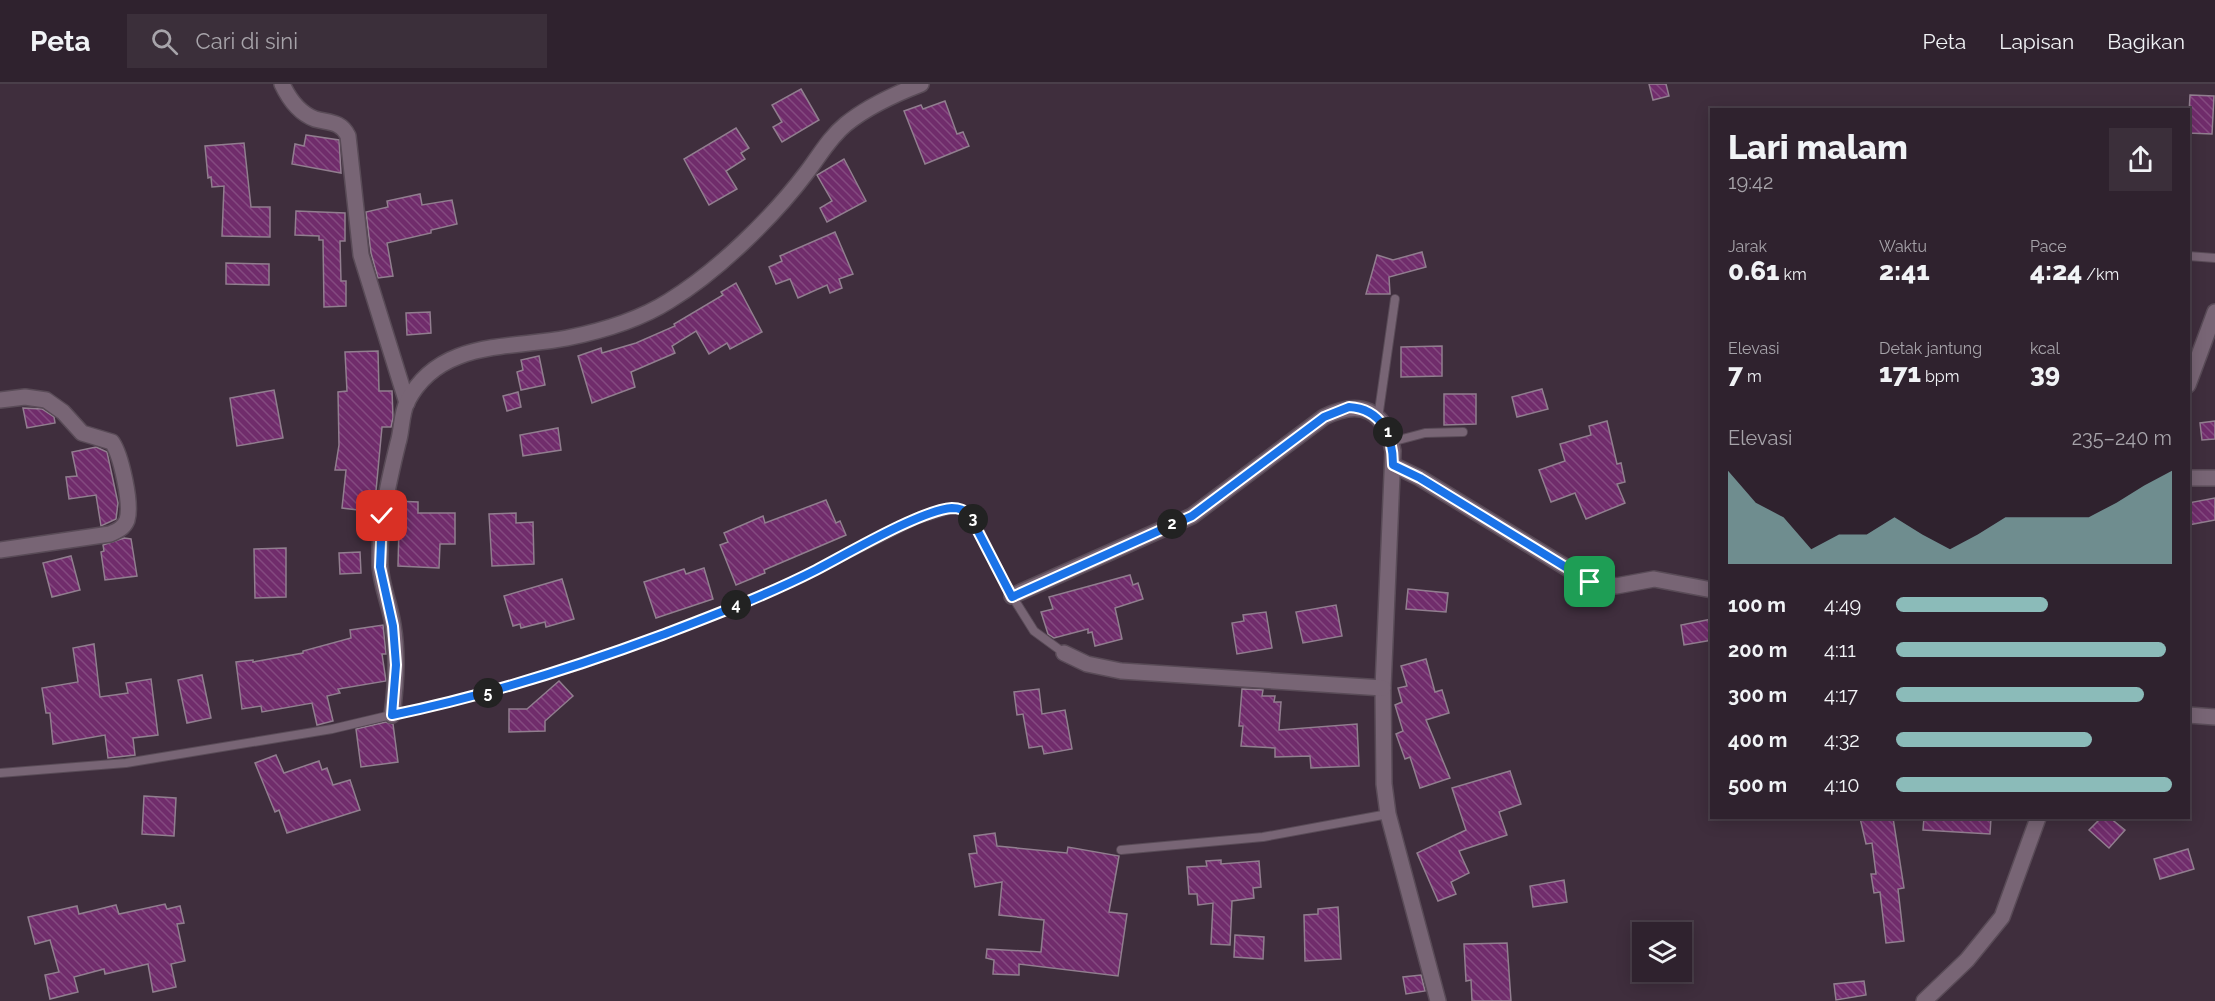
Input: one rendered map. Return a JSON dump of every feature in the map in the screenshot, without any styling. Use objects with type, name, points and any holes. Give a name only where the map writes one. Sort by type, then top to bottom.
[{"type":"street","points":[[282,84],[287,95],[303,113],[339,124],[348,136],[361,255],[407,403]]},
{"type":"street","points":[[392,715],[395,655],[393,626],[380,567],[382,516],[407,403],[425,378],[472,351],[498,345],[564,339],[595,332],[635,319],[669,302],[737,248],[807,172],[826,142],[846,124],[887,99],[921,84]]},
{"type":"street","points":[[2190,380],[2215,312]]},
{"type":"street","points":[[0,400],[25,397],[46,400],[63,412],[82,433],[112,442],[119,454],[124,476],[128,517],[121,529],[110,534],[0,550]]},
{"type":"street","points":[[1012,597],[1192,516],[1324,417],[1342,408],[1356,407],[1378,418],[1386,427],[1391,442],[1393,465],[1383,688],[1384,784],[1388,814],[1438,1001]]},
{"type":"street","points":[[1393,465],[1420,478],[1590,582],[1616,586],[1654,579],[1710,590]]},
{"type":"street","points":[[2190,478],[2215,478]]},
{"type":"street","points":[[1064,653],[1087,664],[1121,671],[1383,688]]},
{"type":"street","points":[[2190,715],[2215,717]]},
{"type":"street","points":[[1924,1001],[1973,954],[2002,917],[2038,819]]},
{"type":"lane","points":[[2190,256],[2215,258]]},
{"type":"lane","points":[[1378,418],[1395,299]]},
{"type":"lane","points":[[1391,442],[1425,433],[1463,432]]},
{"type":"lane","points":[[0,773],[126,763],[332,729],[501,689],[595,660],[708,617],[802,577],[865,544],[944,509],[961,509],[969,514],[1012,597],[1034,631],[1064,653]]},
{"type":"lane","points":[[1120,850],[1263,837],[1388,814]]},
{"type":"building","points":[[1649,84],[1666,84],[1669,96],[1653,100]]},
{"type":"building","points":[[801,89],[819,120],[782,142],[773,127],[782,122],[772,105]]},
{"type":"building","points":[[2190,95],[2214,96],[2212,134],[2190,133]]},
{"type":"building","points":[[945,101],[957,134],[963,132],[969,146],[925,164],[904,111],[921,105],[923,109]]},
{"type":"building","points":[[736,128],[749,148],[741,153],[745,159],[726,171],[737,189],[709,205],[684,159]]},
{"type":"building","points":[[306,135],[339,140],[341,173],[292,164],[295,144],[304,146]]},
{"type":"building","points":[[244,143],[251,207],[270,207],[270,237],[222,236],[224,186],[212,187],[211,177],[208,178],[205,146]]},
{"type":"building","points":[[844,159],[866,201],[827,222],[820,208],[832,201],[817,175]]},
{"type":"building","points":[[420,194],[422,205],[452,200],[457,224],[431,230],[431,233],[387,243],[393,276],[378,278],[371,253],[366,212],[388,207],[387,201]]},
{"type":"building","points":[[296,211],[345,213],[345,241],[340,241],[341,281],[346,281],[346,306],[324,307],[323,240],[319,240],[319,236],[295,235]]},
{"type":"building","points":[[835,232],[853,274],[839,279],[842,288],[830,293],[827,285],[798,298],[790,279],[776,284],[769,267],[782,261],[780,256]]},
{"type":"building","points":[[1422,252],[1426,267],[1389,277],[1390,294],[1366,294],[1377,255],[1393,260]]},
{"type":"building","points":[[226,263],[269,264],[269,285],[226,284]]},
{"type":"building","points":[[736,283],[762,332],[730,349],[727,343],[709,354],[696,331],[672,346],[675,353],[631,372],[635,387],[592,403],[578,356],[601,348],[602,353],[636,343],[675,326],[674,324],[723,295],[721,292]]},
{"type":"building","points":[[430,312],[431,333],[407,335],[406,313]]},
{"type":"building","points":[[1442,346],[1442,376],[1401,377],[1401,347]]},
{"type":"building","points":[[378,351],[379,391],[392,391],[393,418],[391,427],[382,427],[374,512],[342,508],[346,470],[335,470],[339,445],[338,392],[347,391],[345,352]]},
{"type":"building","points":[[539,356],[545,385],[521,390],[517,372],[523,370],[521,360]]},
{"type":"building","points":[[1542,389],[1548,409],[1517,417],[1512,397]]},
{"type":"building","points":[[274,390],[283,438],[237,446],[230,398]]},
{"type":"building","points":[[518,392],[521,407],[507,411],[503,396]]},
{"type":"building","points":[[1444,394],[1476,394],[1476,424],[1444,425]]},
{"type":"building","points":[[23,408],[42,409],[54,417],[55,423],[27,428]]},
{"type":"building","points":[[1607,421],[1617,464],[1621,463],[1625,482],[1617,484],[1625,503],[1586,519],[1575,493],[1551,502],[1539,470],[1565,461],[1560,444],[1591,435],[1589,426]]},
{"type":"building","points":[[2215,421],[2215,439],[2202,440],[2200,423]]},
{"type":"building","points":[[558,428],[561,450],[523,456],[520,435]]},
{"type":"building","points":[[96,447],[107,452],[118,503],[116,519],[101,526],[96,495],[69,499],[66,477],[77,476],[72,452]]},
{"type":"building","points":[[2215,498],[2215,520],[2190,525],[2190,503]]},
{"type":"building","points":[[826,500],[836,523],[840,521],[846,535],[764,570],[765,573],[736,585],[720,545],[728,542],[724,533],[763,516],[765,523]]},
{"type":"building","points":[[395,501],[418,502],[418,513],[455,513],[455,544],[440,544],[439,568],[398,566],[399,527],[395,527]]},
{"type":"building","points":[[516,513],[516,523],[533,522],[534,564],[492,566],[489,514]]},
{"type":"building","points":[[124,538],[131,539],[137,576],[105,580],[101,552],[104,551],[103,545]]},
{"type":"building","points":[[286,548],[286,597],[255,598],[254,549]]},
{"type":"building","points":[[360,552],[361,573],[340,574],[339,553]]},
{"type":"building","points":[[71,556],[80,590],[52,597],[43,563]]},
{"type":"building","points":[[704,568],[713,599],[656,618],[644,582],[684,569],[686,574]]},
{"type":"building","points":[[1130,575],[1133,585],[1138,583],[1143,599],[1115,608],[1122,639],[1095,646],[1092,632],[1088,633],[1088,629],[1054,638],[1048,634],[1041,612],[1053,609],[1049,597]]},
{"type":"building","points":[[562,579],[574,619],[546,627],[545,622],[521,628],[520,624],[513,626],[504,596]]},
{"type":"building","points":[[1408,589],[1448,593],[1446,612],[1406,609]]},
{"type":"building","points":[[1336,605],[1342,636],[1303,643],[1296,612]]},
{"type":"building","points":[[1266,612],[1272,648],[1237,654],[1232,623],[1244,621],[1243,615]]},
{"type":"building","points":[[1710,619],[1710,640],[1684,645],[1681,625]]},
{"type":"building","points":[[383,625],[386,654],[382,654],[386,681],[338,689],[340,693],[327,696],[333,721],[317,725],[312,703],[262,712],[261,706],[242,709],[236,662],[253,660],[253,662],[303,653],[303,651],[351,638],[350,630]]},
{"type":"building","points":[[94,644],[100,697],[128,693],[126,683],[151,679],[158,735],[133,738],[135,755],[108,758],[105,735],[53,744],[50,713],[46,713],[42,688],[78,682],[73,648]]},
{"type":"building","points":[[1426,659],[1435,692],[1442,690],[1449,713],[1426,720],[1450,778],[1420,788],[1410,757],[1405,759],[1396,734],[1403,731],[1395,705],[1402,702],[1398,688],[1407,686],[1401,666]]},
{"type":"building","points":[[202,675],[211,718],[187,723],[178,680]]},
{"type":"building","points":[[559,681],[573,696],[545,721],[545,731],[509,732],[509,709],[527,709]]},
{"type":"building","points":[[1039,689],[1042,714],[1065,710],[1072,749],[1044,754],[1042,746],[1029,748],[1023,714],[1017,715],[1014,692]]},
{"type":"building","points":[[1242,689],[1263,690],[1262,696],[1275,696],[1274,702],[1281,702],[1279,730],[1357,724],[1359,766],[1311,768],[1310,756],[1275,757],[1275,748],[1241,746],[1243,726],[1239,726]]},
{"type":"building","points":[[386,722],[393,724],[398,762],[361,767],[356,729]]},
{"type":"building","points":[[276,755],[284,773],[319,761],[322,770],[327,768],[333,785],[350,780],[360,810],[287,833],[279,810],[275,812],[255,763]]},
{"type":"building","points":[[1510,771],[1521,804],[1499,812],[1507,835],[1459,851],[1469,873],[1451,882],[1456,894],[1438,901],[1417,853],[1466,830],[1452,788]]},
{"type":"building","points":[[144,796],[176,798],[174,836],[142,834]]},
{"type":"building","points":[[1860,819],[1893,819],[1904,888],[1898,889],[1904,941],[1886,943],[1880,892],[1874,893],[1871,874],[1876,874],[1872,843],[1866,844]]},
{"type":"building","points":[[1924,819],[1991,819],[1990,834],[1923,830]]},
{"type":"building","points":[[2100,819],[2111,819],[2125,830],[2109,848],[2089,830]]},
{"type":"building","points":[[995,833],[997,846],[1067,853],[1068,847],[1119,856],[1109,912],[1127,914],[1118,976],[1019,964],[1019,975],[993,974],[994,960],[986,958],[987,949],[1041,952],[1044,920],[999,915],[1002,882],[975,887],[969,854],[977,853],[974,836]]},
{"type":"building","points":[[2188,849],[2194,869],[2160,879],[2154,859]]},
{"type":"building","points":[[1221,860],[1221,864],[1259,861],[1261,887],[1253,888],[1254,898],[1232,901],[1230,945],[1211,944],[1213,903],[1198,905],[1197,894],[1189,894],[1187,867],[1207,866],[1206,861]]},
{"type":"building","points":[[1564,880],[1567,902],[1533,907],[1530,886]]},
{"type":"building","points":[[165,904],[167,909],[180,906],[184,923],[177,924],[185,961],[171,964],[176,987],[153,992],[148,964],[105,974],[104,969],[74,977],[78,992],[50,999],[45,975],[59,972],[50,940],[35,944],[28,917],[77,906],[79,914],[116,905],[119,914]]},
{"type":"building","points":[[1338,907],[1341,959],[1305,961],[1304,915],[1318,914],[1318,909]]},
{"type":"building","points":[[1235,935],[1264,937],[1263,959],[1234,957]]},
{"type":"building","points":[[1507,943],[1511,1001],[1472,1001],[1471,980],[1466,981],[1464,944]]},
{"type":"building","points":[[1421,975],[1425,991],[1406,994],[1403,977]]},
{"type":"building","points":[[1864,981],[1866,995],[1836,1000],[1834,984]]},
{"type":"route","points":[[382,516],[380,567],[393,626],[396,665],[392,715],[501,689],[584,664],[708,617],[802,577],[865,544],[944,509],[961,509],[974,520],[1012,597],[1081,563],[1192,516],[1281,452],[1324,417],[1349,407],[1356,407],[1378,418],[1386,427],[1393,451],[1393,465],[1420,478],[1590,582]]}]
